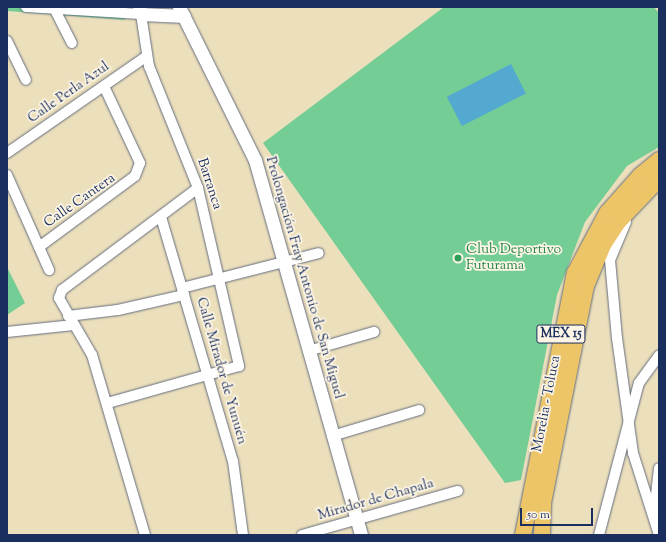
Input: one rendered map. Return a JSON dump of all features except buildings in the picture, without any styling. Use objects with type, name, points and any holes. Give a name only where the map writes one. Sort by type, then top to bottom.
[{"type":"main road","name":"Morelia - Toluca","points":[[523,535],[565,309],[575,273],[607,213],[640,176],[659,160]]},
{"type":"main road","name":"MEX 15","points":[[542,535],[543,503],[586,286],[603,246],[618,222],[657,180]]},
{"type":"street","points":[[26,7],[55,10],[181,12]]},
{"type":"street","points":[[55,10],[72,44]]},
{"type":"street","name":"Barranca","points":[[140,11],[147,56],[198,188],[221,278],[239,366],[206,375]]},
{"type":"street","name":"Prolongación Fray Antonio de San Miguel","points":[[181,12],[255,160],[361,535]]},
{"type":"street","points":[[7,41],[26,80]]},
{"type":"street","name":"Calle Perla Azul","points":[[7,153],[147,56]]},
{"type":"street","name":"Calle Cantera","points":[[39,247],[135,176],[140,163],[104,86]]},
{"type":"street","points":[[7,175],[49,270]]},
{"type":"street","points":[[657,180],[655,188],[623,226],[610,260],[617,338],[629,414],[633,453],[659,535]]},
{"type":"street","points":[[145,535],[92,355],[68,316],[59,298],[62,290],[198,188]]},
{"type":"street","name":"Calle Mirador de Yunuén","points":[[161,217],[206,375],[233,461],[243,535]]},
{"type":"street","points":[[68,316],[118,310],[183,292],[221,278],[319,253]]},
{"type":"street","points":[[7,332],[74,326]]},
{"type":"street","points":[[308,351],[374,332]]},
{"type":"street","points":[[599,535],[629,414],[639,383],[659,355]]},
{"type":"street","points":[[107,403],[206,375]]},
{"type":"street","points":[[332,436],[419,410]]},
{"type":"street","points":[[642,482],[658,472]]},
{"type":"street","points":[[653,516],[658,472]]},
{"type":"street","name":"Mirador de Chapala","points":[[302,535],[458,491]]},
{"type":"green space","points":[[7,7],[121,7],[125,20],[7,11]]},
{"type":"green space","name":"Club Deportivo Futurama","points":[[444,7],[654,7],[659,13],[659,147],[627,166],[585,222],[557,295],[521,480],[505,483],[263,143]]},
{"type":"green space","points":[[7,267],[25,303],[7,315]]},
{"type":"water","points":[[511,64],[526,93],[462,126],[447,97]]},
{"type":"place","name":"Club Deportivo Futurama","points":[[458,258]]}]
